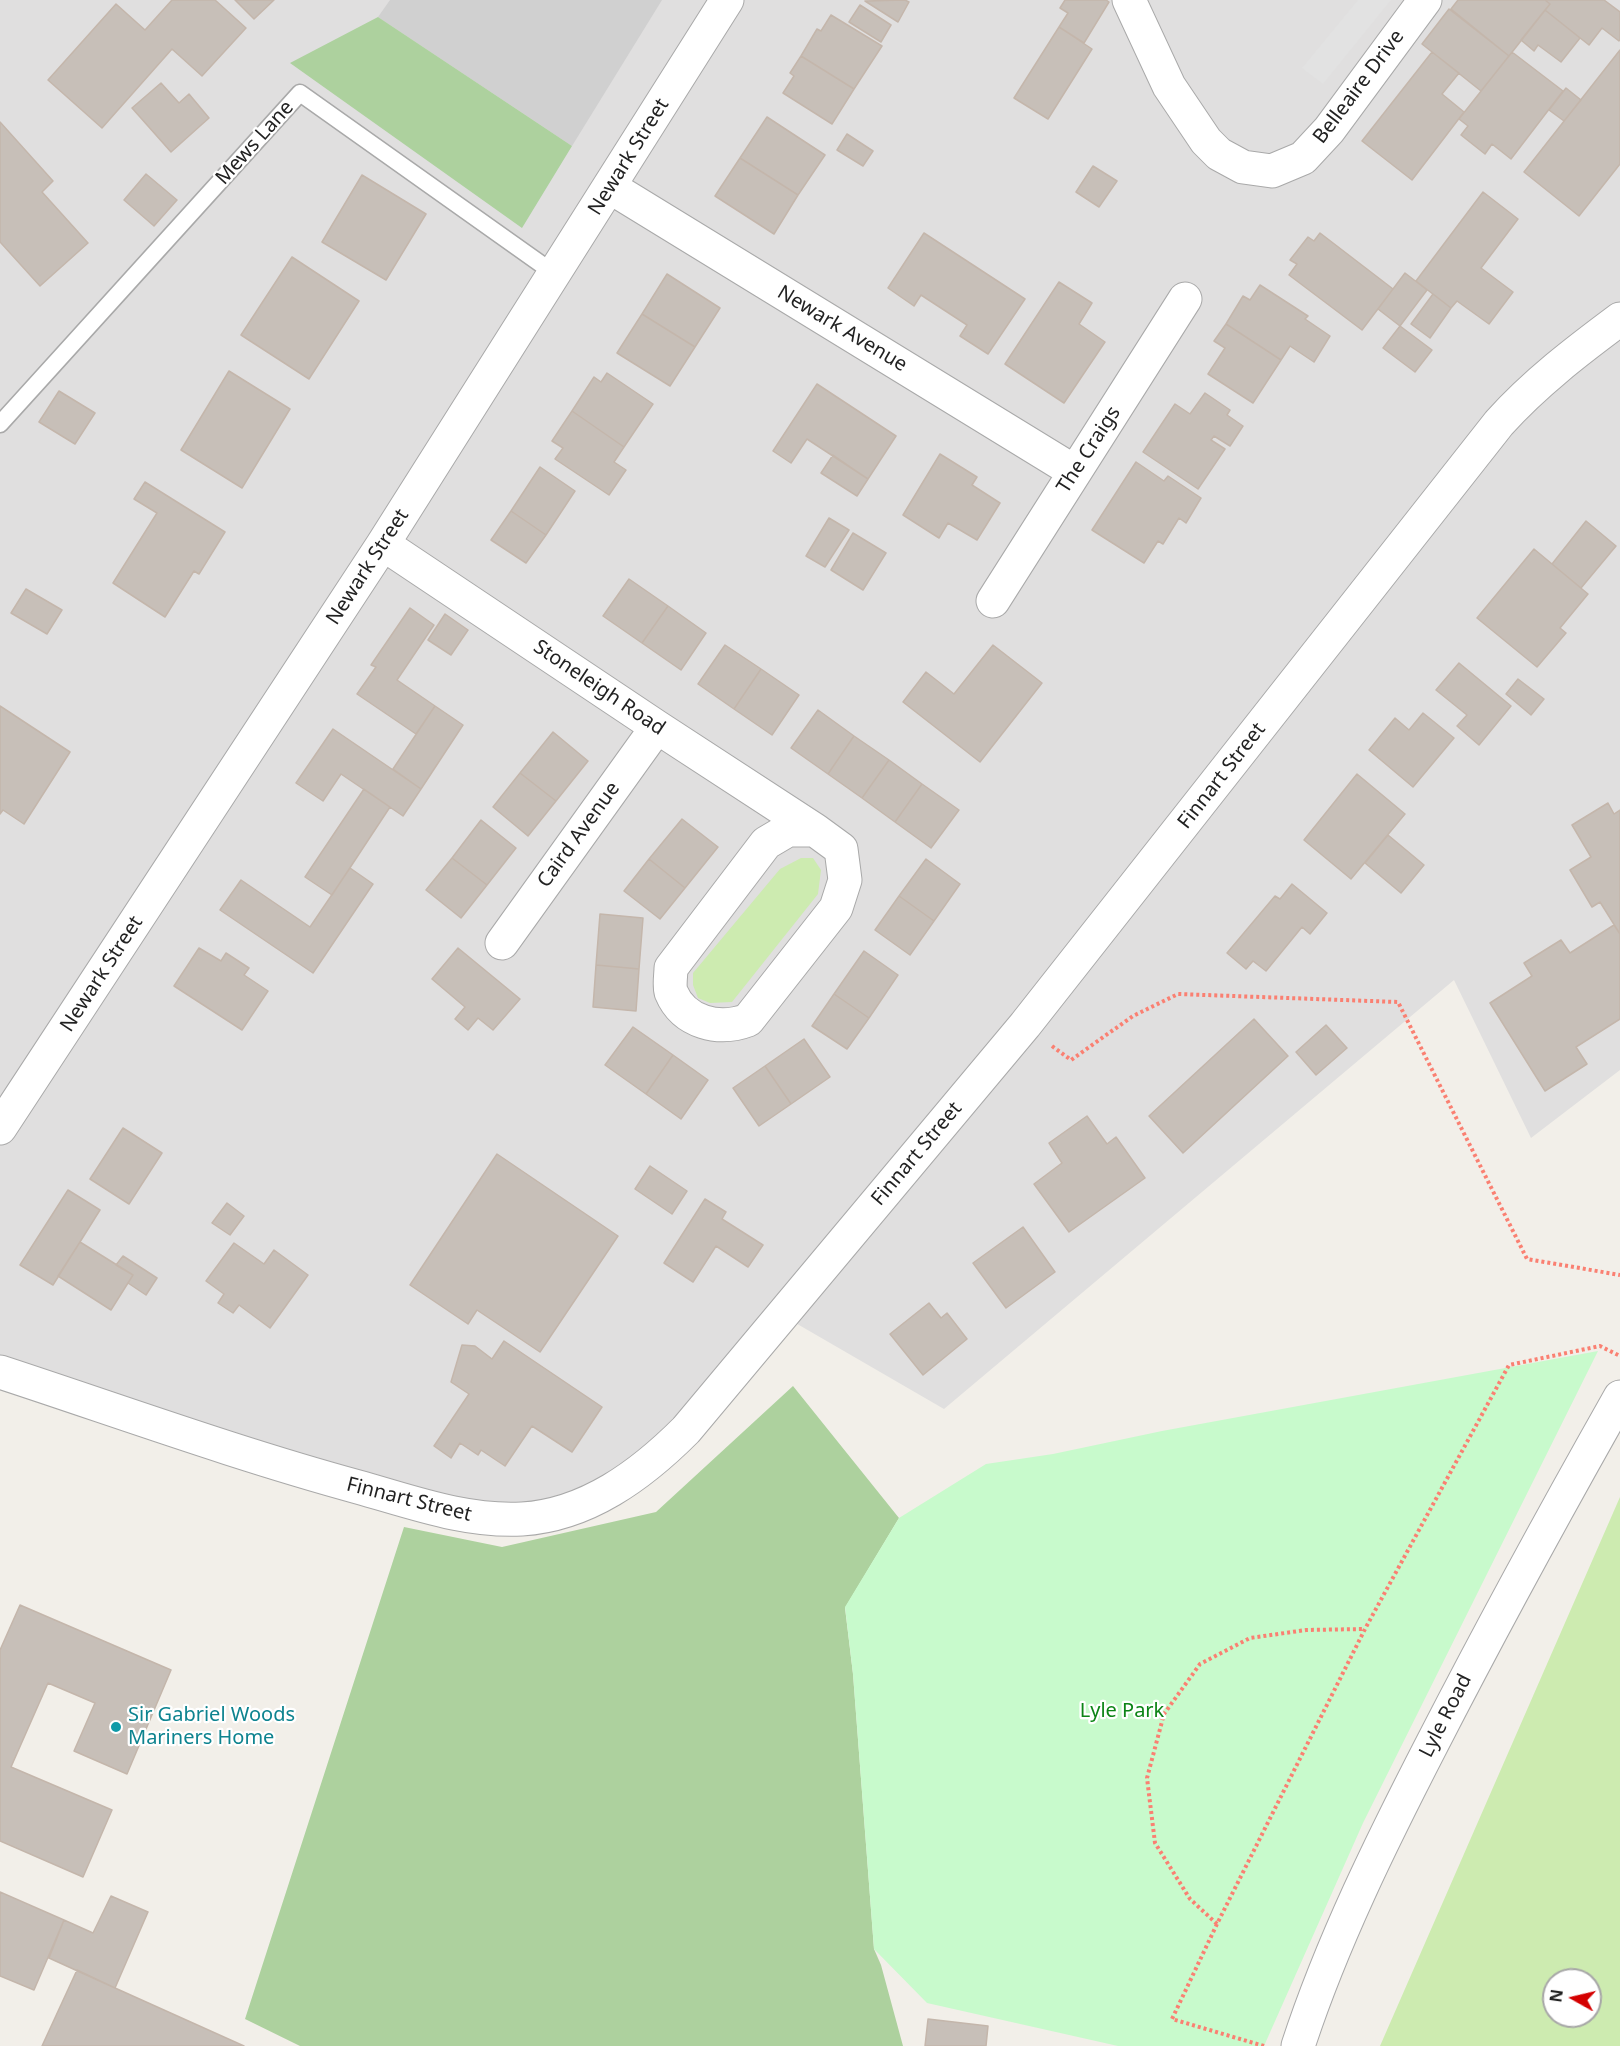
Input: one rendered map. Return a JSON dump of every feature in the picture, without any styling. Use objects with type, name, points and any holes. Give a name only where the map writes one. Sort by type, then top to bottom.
[{"type":"street","name":"Newark Street","points":[[0,1128],[383,544],[728,0]]},
{"type":"street","name":"Belleaire Drive","points":[[1129,0],[1169,86],[1206,141],[1219,154],[1243,166],[1272,171],[1303,158],[1329,130],[1425,0]]},
{"type":"street","name":"Newark Avenue","points":[[610,187],[1075,471]]},
{"type":"street","name":"The Craigs","points":[[993,601],[1185,299]]},
{"type":"street","name":"Finnart Street","points":[[0,1372],[297,1470],[457,1515],[491,1519],[523,1519],[554,1514],[612,1491],[662,1454],[686,1430],[1025,1025],[1499,423],[1521,398],[1546,376],[1620,319]]},
{"type":"street","name":"Stoneleigh Road","points":[[383,544],[815,830],[841,849],[845,880],[836,908],[748,1020],[735,1026],[699,1021],[683,1010],[670,990],[671,968],[766,843],[788,830],[815,830]]},
{"type":"street","name":"Caird Avenue","points":[[502,943],[657,727]]},
{"type":"street","name":"Lyle Road","points":[[1298,2046],[1308,2015],[1360,1890],[1406,1793],[1466,1677],[1620,1397]]},
{"type":"lane","name":"Mews Lane","points":[[0,424],[300,93],[555,274]]},
{"type":"path","points":[[1025,1025],[1071,1060],[1133,1016],[1178,994],[1398,1002],[1527,1259],[1620,1275]]},
{"type":"path","points":[[1264,2046],[1172,2019],[1217,1924],[1365,1629],[1509,1365],[1600,1346],[1620,1356]]},
{"type":"path","points":[[1217,1924],[1190,1899],[1155,1843],[1147,1778],[1164,1714],[1200,1664],[1250,1638],[1306,1630],[1365,1629]]},
{"type":"shaded area","points":[[0,0],[1620,0],[1620,1070],[1531,1138],[1454,980],[944,1409],[780,1314],[629,1487],[505,1527],[0,1369]]},
{"type":"shaded area","points":[[390,0],[662,0],[572,146],[378,17]]},
{"type":"shaded area","points":[[1358,0],[1391,0],[1323,84],[1302,68]]},
{"type":"green space","points":[[378,17],[572,146],[522,228],[290,63]]},
{"type":"green space","points":[[801,858],[813,858],[821,870],[818,894],[732,1002],[710,1003],[698,998],[693,985],[693,973],[780,869]]},
{"type":"green space","name":"Lyle Park","points":[[1598,1351],[1363,1823],[1264,2046],[1118,2046],[927,2003],[874,1949],[853,1674],[845,1607],[899,1518],[986,1464],[1053,1454],[1162,1431]]},
{"type":"green space","points":[[793,1386],[899,1518],[845,1608],[853,1674],[874,1949],[881,1965],[903,2046],[300,2046],[245,2019],[404,1527],[502,1547],[656,1512]]},
{"type":"green space","points":[[1620,1497],[1620,2046],[1380,2046]]},
{"type":"building","points":[[172,0],[215,0],[246,28],[202,76],[172,49],[102,128],[48,80],[116,4],[145,30]]},
{"type":"building","points":[[235,0],[274,0],[254,19]]},
{"type":"building","points":[[905,0],[909,2],[898,22],[865,1]]},
{"type":"building","points":[[1065,0],[1106,0],[1109,2],[1084,43],[1059,27],[1068,13],[1060,8]]},
{"type":"building","points":[[1458,0],[1545,0],[1550,4],[1509,56],[1451,9]]},
{"type":"building","points":[[1545,0],[1604,0],[1620,12],[1619,41],[1602,28],[1589,45],[1545,10],[1550,4]]},
{"type":"building","points":[[860,5],[891,25],[881,42],[849,22]]},
{"type":"building","points":[[1449,9],[1509,56],[1481,91],[1422,44]]},
{"type":"building","points":[[1545,10],[1580,38],[1561,62],[1538,45],[1534,51],[1521,40]]},
{"type":"building","points":[[831,15],[882,46],[854,89],[801,56],[817,29],[821,31]]},
{"type":"building","points":[[1059,27],[1092,49],[1048,119],[1014,98]]},
{"type":"building","points":[[1620,50],[1620,164],[1579,216],[1524,172]]},
{"type":"building","points":[[1432,52],[1459,73],[1442,94],[1464,112],[1412,180],[1362,141]]},
{"type":"building","points":[[1512,52],[1563,91],[1511,159],[1492,144],[1485,154],[1461,135],[1468,126],[1459,119]]},
{"type":"building","points":[[801,56],[854,89],[832,124],[783,93],[794,76],[790,73]]},
{"type":"building","points":[[161,83],[179,103],[189,94],[209,118],[171,152],[132,108]]},
{"type":"building","points":[[1566,88],[1581,100],[1564,121],[1549,110]]},
{"type":"building","points":[[767,117],[825,155],[798,195],[740,158]]},
{"type":"building","points":[[0,122],[53,181],[42,192],[88,243],[40,286],[0,242]]},
{"type":"building","points":[[847,134],[873,151],[863,166],[837,150]]},
{"type":"building","points":[[740,158],[798,195],[774,234],[715,196]]},
{"type":"building","points":[[1093,166],[1117,181],[1099,207],[1076,192]]},
{"type":"building","points":[[146,174],[177,200],[154,226],[124,200]]},
{"type":"building","points":[[362,175],[426,214],[386,280],[322,242]]},
{"type":"building","points":[[1483,192],[1518,219],[1481,268],[1513,292],[1489,324],[1457,301],[1451,308],[1416,281]]},
{"type":"building","points":[[924,233],[1025,299],[988,354],[960,336],[967,325],[921,295],[914,306],[888,288]]},
{"type":"building","points":[[1320,233],[1393,289],[1362,330],[1289,275],[1297,264],[1290,260],[1308,237],[1314,241]]},
{"type":"building","points":[[292,257],[359,301],[309,379],[241,335]]},
{"type":"building","points":[[1405,273],[1427,290],[1400,326],[1378,309]]},
{"type":"building","points":[[667,274],[720,308],[695,347],[642,314]]},
{"type":"building","points":[[1059,282],[1092,303],[1079,324],[1105,342],[1064,403],[1005,364]]},
{"type":"building","points":[[1260,285],[1308,316],[1305,319],[1330,336],[1314,362],[1290,346],[1281,360],[1226,324],[1243,296],[1250,300]]},
{"type":"building","points":[[1433,294],[1451,308],[1430,338],[1411,324]]},
{"type":"building","points":[[642,314],[695,347],[670,386],[617,353]]},
{"type":"building","points":[[1226,324],[1281,360],[1253,403],[1208,374],[1225,348],[1214,341]]},
{"type":"building","points":[[1400,326],[1432,350],[1415,372],[1383,348]]},
{"type":"building","points":[[229,371],[290,409],[242,488],[181,450]]},
{"type":"building","points":[[607,373],[653,404],[624,447],[572,411],[594,377],[601,382]]},
{"type":"building","points":[[817,384],[896,436],[868,479],[807,439],[791,463],[773,451]]},
{"type":"building","points":[[59,391],[95,413],[75,444],[39,422]]},
{"type":"building","points":[[1205,393],[1230,410],[1227,415],[1243,426],[1230,446],[1214,436],[1211,440],[1225,449],[1198,489],[1143,452],[1175,404],[1190,414]]},
{"type":"building","points":[[572,411],[624,447],[614,462],[626,470],[609,495],[555,459],[563,448],[552,441]]},
{"type":"building","points":[[940,454],[977,477],[972,485],[1000,503],[977,540],[948,523],[939,538],[903,515]]},
{"type":"building","points":[[833,455],[868,479],[857,496],[821,473]]},
{"type":"building","points":[[1136,462],[1164,481],[1168,476],[1201,498],[1186,523],[1179,518],[1163,544],[1158,541],[1144,563],[1092,530]]},
{"type":"building","points":[[540,467],[575,491],[546,535],[511,511]]},
{"type":"building","points":[[145,482],[225,532],[199,574],[194,571],[165,617],[113,583],[157,513],[134,499]]},
{"type":"building","points":[[511,511],[546,535],[526,563],[491,540]]},
{"type":"building","points":[[829,518],[849,530],[825,567],[806,556]]},
{"type":"building","points":[[1586,521],[1616,546],[1581,588],[1552,564]]},
{"type":"building","points":[[853,533],[886,553],[863,590],[831,570]]},
{"type":"building","points":[[1534,549],[1588,594],[1560,628],[1566,633],[1537,667],[1477,618]]},
{"type":"building","points":[[629,579],[668,606],[642,643],[603,616]]},
{"type":"building","points":[[26,589],[62,610],[47,634],[11,613]]},
{"type":"building","points":[[668,606],[706,633],[681,670],[642,643]]},
{"type":"building","points":[[410,608],[434,625],[397,680],[435,706],[416,734],[357,694],[376,667],[371,665]]},
{"type":"building","points":[[445,614],[468,630],[451,655],[428,640]]},
{"type":"building","points":[[725,645],[761,669],[734,709],[698,684]]},
{"type":"building","points":[[993,645],[1042,683],[980,762],[903,702],[926,672],[954,694]]},
{"type":"building","points":[[1459,663],[1511,706],[1479,745],[1457,726],[1467,715],[1436,690]]},
{"type":"building","points":[[761,669],[799,695],[772,735],[734,709]]},
{"type":"building","points":[[1518,679],[1544,699],[1531,715],[1506,694]]},
{"type":"building","points":[[0,706],[70,752],[24,824],[3,810],[0,814]]},
{"type":"building","points":[[435,706],[463,725],[421,789],[393,769]]},
{"type":"building","points":[[818,710],[854,736],[828,774],[791,748]]},
{"type":"building","points":[[1423,713],[1454,738],[1413,787],[1369,750],[1395,718],[1409,730]]},
{"type":"building","points":[[333,729],[421,789],[403,816],[341,774],[323,801],[296,783]]},
{"type":"building","points":[[553,732],[588,761],[556,801],[520,773]]},
{"type":"building","points":[[854,736],[889,760],[862,798],[828,774]]},
{"type":"building","points":[[889,760],[922,784],[895,822],[862,798]]},
{"type":"building","points":[[520,773],[556,801],[528,836],[493,807]]},
{"type":"building","points":[[1357,774],[1405,814],[1351,879],[1304,840]]},
{"type":"building","points":[[922,784],[959,810],[931,848],[895,822]]},
{"type":"building","points":[[364,789],[390,807],[332,895],[305,877]]},
{"type":"building","points":[[1608,803],[1614,814],[1620,810],[1620,934],[1600,902],[1592,907],[1570,870],[1591,857],[1572,825]]},
{"type":"building","points":[[682,819],[718,847],[685,888],[649,859]]},
{"type":"building","points":[[481,820],[516,848],[487,885],[452,858]]},
{"type":"building","points":[[1388,835],[1424,865],[1401,893],[1365,863]]},
{"type":"building","points":[[452,858],[487,885],[461,918],[426,890]]},
{"type":"building","points":[[649,859],[685,888],[660,919],[624,891]]},
{"type":"building","points":[[926,859],[960,884],[934,921],[899,896]]},
{"type":"building","points":[[350,868],[373,884],[313,973],[220,910],[241,880],[310,927]]},
{"type":"building","points":[[1292,884],[1327,913],[1310,934],[1302,927],[1266,971],[1253,961],[1246,969],[1227,953],[1275,896],[1280,899]]},
{"type":"building","points":[[899,896],[934,921],[910,955],[875,930]]},
{"type":"building","points":[[600,914],[643,918],[639,969],[596,965]]},
{"type":"building","points":[[1614,925],[1620,934],[1620,1019],[1576,1047],[1587,1064],[1545,1091],[1490,1003],[1532,976],[1524,963],[1561,940],[1570,953]]},
{"type":"building","points":[[199,948],[221,961],[226,953],[249,968],[244,975],[268,991],[242,1030],[174,986]]},
{"type":"building","points":[[458,948],[520,999],[493,1030],[478,1018],[468,1030],[455,1019],[465,1007],[432,979]]},
{"type":"building","points":[[864,951],[898,975],[869,1018],[834,994]]},
{"type":"building","points":[[596,965],[639,969],[636,1011],[593,1007]]},
{"type":"building","points":[[834,994],[869,1018],[847,1049],[812,1026]]},
{"type":"building","points":[[1254,1019],[1288,1056],[1183,1153],[1149,1116]]},
{"type":"building","points":[[1326,1025],[1347,1048],[1316,1075],[1296,1052]]},
{"type":"building","points":[[633,1027],[673,1055],[646,1094],[605,1065]]},
{"type":"building","points":[[804,1039],[830,1077],[791,1104],[765,1066]]},
{"type":"building","points":[[673,1055],[708,1080],[681,1119],[646,1094]]},
{"type":"building","points":[[765,1066],[791,1104],[759,1126],[733,1088]]},
{"type":"building","points":[[1087,1116],[1107,1144],[1116,1137],[1145,1178],[1069,1232],[1034,1184],[1062,1163],[1049,1143]]},
{"type":"building","points":[[123,1128],[162,1153],[129,1204],[90,1179]]},
{"type":"building","points":[[497,1154],[618,1236],[540,1352],[477,1310],[468,1324],[410,1285]]},
{"type":"building","points":[[650,1166],[687,1191],[672,1214],[635,1189]]},
{"type":"building","points":[[68,1190],[100,1210],[53,1285],[20,1265]]},
{"type":"building","points":[[705,1199],[726,1212],[722,1219],[763,1245],[748,1267],[716,1246],[693,1282],[664,1263]]},
{"type":"building","points":[[227,1203],[244,1216],[230,1235],[212,1223]]},
{"type":"building","points":[[1023,1227],[1055,1272],[1006,1308],[973,1263]]},
{"type":"building","points":[[80,1242],[133,1275],[111,1310],[58,1276]]},
{"type":"building","points":[[234,1243],[264,1264],[274,1250],[308,1275],[270,1328],[239,1305],[233,1313],[218,1303],[224,1294],[206,1281]]},
{"type":"building","points":[[123,1256],[157,1278],[146,1295],[128,1283],[133,1275],[116,1265]]},
{"type":"building","points":[[929,1303],[941,1318],[947,1313],[967,1339],[923,1375],[890,1334]]},
{"type":"building","points":[[504,1341],[602,1407],[572,1452],[532,1426],[505,1466],[481,1450],[478,1455],[460,1443],[451,1458],[434,1446],[469,1394],[451,1382],[462,1345],[475,1346],[492,1359]]},
{"type":"building","name":"Sir Gabriel Woods Mariners Home","points":[[20,1605],[171,1670],[127,1774],[74,1751],[95,1703],[48,1683],[11,1767],[112,1810],[83,1877],[0,1841],[0,1650]]},
{"type":"building","points":[[0,1892],[64,1920],[34,1990],[0,1976]]},
{"type":"building","points":[[111,1896],[148,1912],[115,1988],[49,1958],[64,1920],[93,1933]]},
{"type":"building","points":[[77,1970],[115,1988],[244,2046],[42,2046]]},
{"type":"building","points":[[928,2019],[988,2026],[986,2046],[925,2046]]},
{"type":"place","name":"Sir Gabriel Woods Mariners Home","points":[[116,1727]]}]
